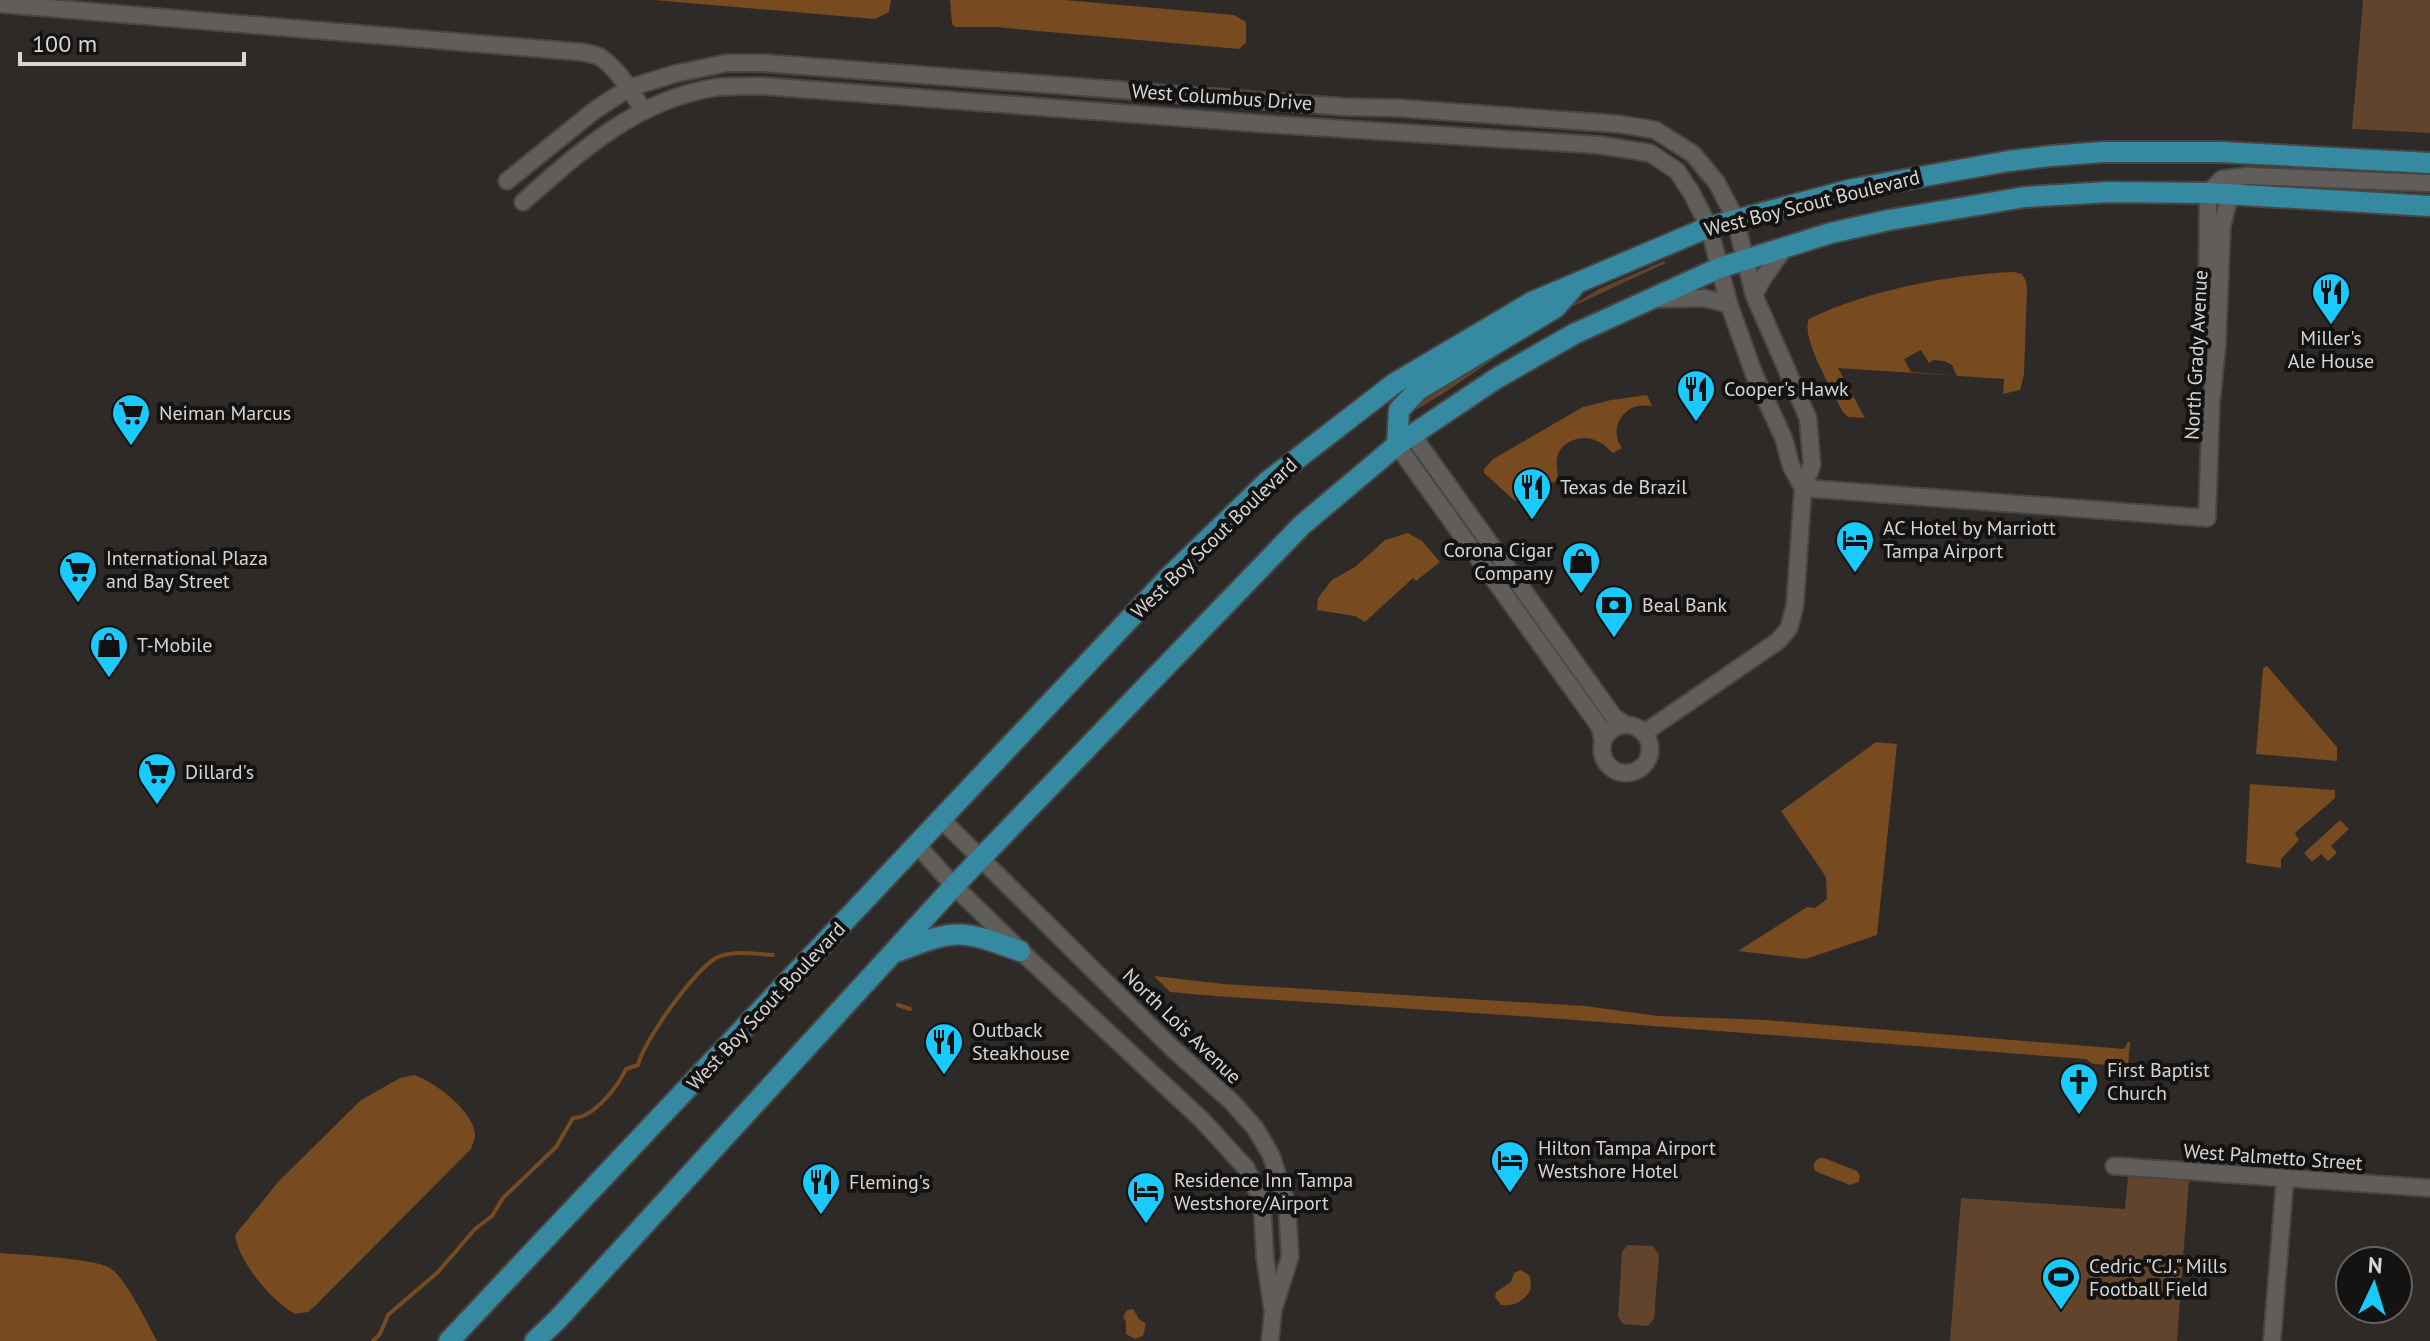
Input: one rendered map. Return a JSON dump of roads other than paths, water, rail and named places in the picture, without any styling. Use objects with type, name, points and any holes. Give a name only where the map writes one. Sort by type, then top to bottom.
[{"type":"main road","name":"West Boy Scout Boulevard","points":[[449,1341],[1169,577],[1267,482],[1395,383],[1532,302],[1578,282],[1735,218],[1853,189],[2009,161],[2102,152],[2220,152],[2430,163]]},
{"type":"main road","name":"West Boy Scout Boulevard","points":[[535,1341],[954,886],[1302,525],[1405,440],[1497,378],[1574,334],[1719,268],[1786,246],[1889,220],[2025,197],[2109,192],[2230,194]]},
{"type":"main road","points":[[2230,194],[2430,206]]},
{"type":"main road","points":[[1405,440],[1399,410],[1418,390],[1555,308],[1578,282]]},
{"type":"main road","points":[[891,954],[937,936],[954,933],[984,938],[1020,951]]},
{"type":"street","points":[[0,4],[580,52],[598,56],[629,88],[643,110]]},
{"type":"street","name":"West Columbus Drive","points":[[507,181],[595,110],[629,88],[674,74],[727,63],[763,63],[1332,106],[1619,124],[1655,130],[1693,154],[1717,183],[1735,218],[1754,295],[1808,418],[1812,465],[1803,488],[1795,605],[1789,628],[1778,641],[1644,733]]},
{"type":"street","name":"West Columbus Drive","points":[[523,202],[577,153],[643,110],[713,87],[762,86],[1266,124],[1599,145],[1650,153],[1677,171],[1709,227],[1729,304],[1754,374],[1803,488]]},
{"type":"street","points":[[2211,404],[2207,341],[2208,193],[2222,179],[2247,176],[2430,183]]},
{"type":"street","name":"North Grady Avenue","points":[[1803,488],[2207,518],[2222,226],[2230,194]]},
{"type":"street","points":[[1754,295],[1786,246]]},
{"type":"street","points":[[1650,299],[1703,298],[1729,304]]},
{"type":"street","points":[[1405,440],[1520,584],[1614,717],[1644,733],[1649,742],[1648,758],[1644,765],[1630,773],[1622,773],[1608,764],[1602,749],[1600,727],[1513,608],[1405,440]]},
{"type":"street","points":[[1513,608],[1520,584]]},
{"type":"street","points":[[1603,741],[1612,730],[1626,725]]},
{"type":"street","name":"North Lois Avenue","points":[[941,819],[1255,1128],[1271,1155],[1287,1204],[1290,1257],[1273,1312],[1270,1341]]},
{"type":"street","name":"North Lois Avenue","points":[[917,845],[1020,951],[1202,1120],[1246,1168],[1262,1201],[1265,1258],[1273,1312]]},
{"type":"street","name":"West Palmetto Street","points":[[2114,1166],[2430,1188]]},
{"type":"street","points":[[2272,1341],[2285,1178]]},
{"type":"waterway","points":[[373,1341],[380,1334],[388,1315],[438,1272],[475,1229],[492,1216],[503,1198],[556,1147],[573,1118],[581,1117],[597,1107],[626,1069],[638,1065],[672,1006],[708,964],[718,957],[731,954],[773,955]]},
{"type":"waterway","points":[[898,1005],[910,1009]]},
{"type":"place","name":"Miller's Ale House","points":[[2331,326]]},
{"type":"place","name":"Cooper's Hawk","points":[[1696,423]]},
{"type":"place","name":"Neiman Marcus","points":[[131,447]]},
{"type":"place","name":"Texas de Brazil","points":[[1532,521]]},
{"type":"place","name":"AC Hotel by Marriott Tampa Airport","points":[[1855,574]]},
{"type":"place","name":"Corona Cigar Company","points":[[1581,595]]},
{"type":"place","name":"International Plaza and Bay Street","points":[[78,604]]},
{"type":"place","name":"Beal Bank","points":[[1614,639]]},
{"type":"place","name":"T-Mobile","points":[[109,679]]},
{"type":"place","name":"Dillard's","points":[[157,806]]},
{"type":"place","name":"Outback Steakhouse","points":[[944,1076]]},
{"type":"place","name":"First Baptist Church","points":[[2079,1116]]},
{"type":"place","name":"Hilton Tampa Airport Westshore Hotel","points":[[1510,1194]]},
{"type":"place","name":"Fleming's","points":[[821,1216]]},
{"type":"place","name":"Residence Inn Tampa Westshore/Airport","points":[[1146,1225]]},
{"type":"place","name":"Cedric \"C.J.\" Mills Football Field","points":[[2061,1311]]}]
